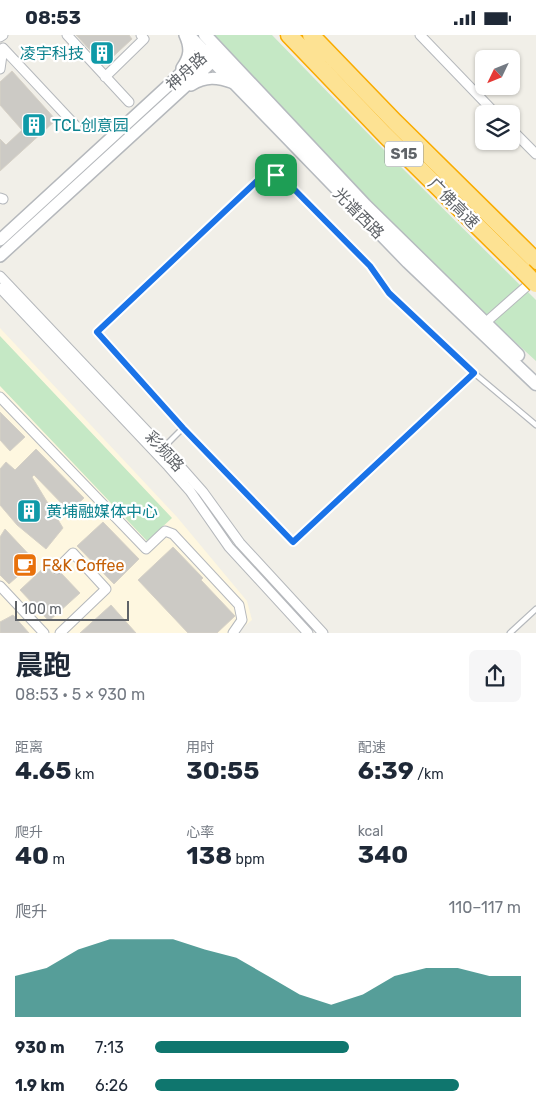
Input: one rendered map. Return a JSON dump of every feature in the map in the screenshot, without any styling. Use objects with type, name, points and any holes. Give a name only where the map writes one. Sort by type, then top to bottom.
[{"type":"highway","name":"广佛高速","points":[[289,35],[385,135],[536,284]]},
{"type":"highway","name":"广佛高速","points":[[311,35],[395,122],[536,261]]},
{"type":"main road","name":"光谱西路","points":[[187,35],[408,263],[536,384]]},
{"type":"main road","points":[[205,35],[365,205],[536,372]]},
{"type":"street","points":[[67,35],[129,102]]},
{"type":"street","points":[[105,77],[144,39],[141,35]]},
{"type":"street","points":[[174,88],[190,53],[187,35]]},
{"type":"street","points":[[420,35],[487,105]]},
{"type":"street","points":[[0,69],[3,48],[1,37]]},
{"type":"street","name":"神舟路","points":[[0,256],[216,47]]},
{"type":"street","points":[[3,48],[76,126]]},
{"type":"street","points":[[174,88],[205,78],[220,78],[234,83]]},
{"type":"street","name":"神舟路","points":[[0,240],[174,88]]},
{"type":"street","points":[[520,138],[536,154]]},
{"type":"street","points":[[485,323],[529,275]]},
{"type":"street","name":"彩频路","points":[[0,276],[203,492],[240,543],[323,633]]},
{"type":"street","name":"彩频路","points":[[0,288],[168,466],[190,491],[229,547],[308,633]]},
{"type":"street","points":[[0,397],[146,549],[165,531],[173,534],[239,605],[242,620],[233,633]]},
{"type":"street","points":[[57,569],[73,553],[106,589],[60,633]]},
{"type":"street","points":[[0,586],[44,633]]},
{"type":"lane","points":[[474,373],[293,542],[183,428],[97,332],[259,179],[268,174],[276,175],[285,180],[370,266],[389,293],[474,373],[536,425]]},
{"type":"lane","points":[[163,448],[183,428]]},
{"type":"lane","points":[[510,633],[536,609]]},
{"type":"shaded area","points":[[0,328],[177,517],[247,601],[252,620],[237,633],[0,633]]},
{"type":"green space","points":[[214,35],[272,35],[521,286],[486,316],[348,178]]},
{"type":"green space","points":[[527,291],[536,300],[536,361],[493,322]]},
{"type":"green space","points":[[0,336],[172,518],[147,541],[0,386]]},
{"type":"building","name":"凌宇科技","points":[[76,35],[129,35],[132,39],[104,65]]},
{"type":"building","name":"TCL创意园","points":[[12,71],[56,120],[0,171],[0,139],[6,145],[22,130],[0,105],[0,82]]},
{"type":"building","points":[[0,412],[25,437],[10,451],[0,440]]},
{"type":"building","name":"黄埔融媒体中心","points":[[36,449],[84,498],[70,512],[34,475],[32,477],[63,528],[46,549],[17,525],[0,505],[0,469],[6,462],[15,470]]},
{"type":"building","points":[[103,522],[139,559],[114,584],[77,546]]},
{"type":"building","points":[[5,529],[35,561],[9,584],[0,575],[0,537]]},
{"type":"building","points":[[173,547],[203,578],[201,580],[235,616],[217,633],[188,633],[138,580]]},
{"type":"building","points":[[50,562],[53,564],[51,568],[52,573],[56,575],[61,573],[80,593],[49,621],[20,590]]},
{"type":"building","points":[[111,605],[136,633],[80,633]]},
{"type":"building","points":[[13,615],[29,633],[0,633],[0,622]]},
{"type":"place","name":"凌宇科技","points":[[102,53]]},
{"type":"place","name":"TCL创意园","points":[[34,125]]},
{"type":"place","name":"黄埔融媒体中心","points":[[29,511]]},
{"type":"place","name":"F&K Coffee","points":[[25,565]]},
{"type":"route","points":[[268,174],[276,175],[285,180],[370,266],[389,293],[474,373],[293,542],[183,428],[97,332],[259,179],[268,174]]}]
